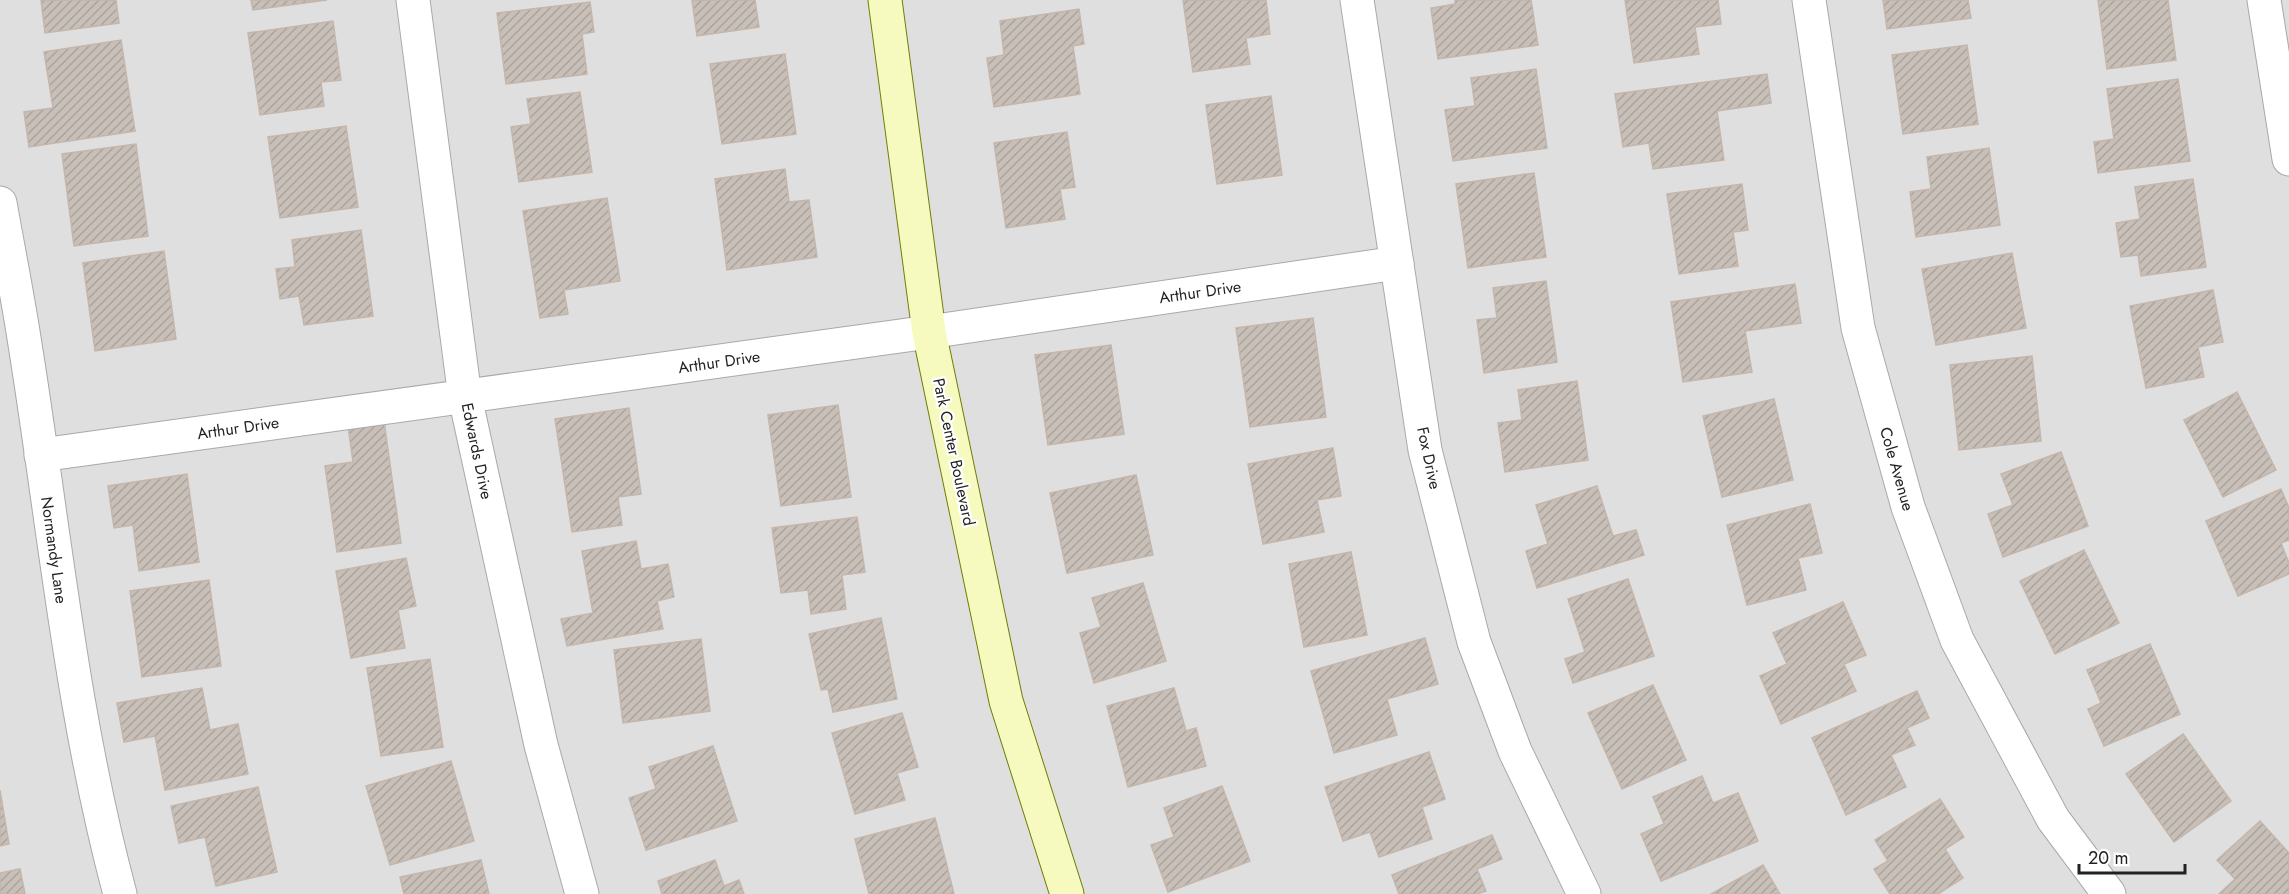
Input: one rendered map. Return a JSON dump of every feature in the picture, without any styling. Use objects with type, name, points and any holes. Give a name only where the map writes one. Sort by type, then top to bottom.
[{"type":"street","name":"Edwards Drive","points":[[413,0],[465,397],[541,745],[582,894]]},
{"type":"street","name":"Park Center Boulevard","points":[[885,0],[929,332],[1006,701],[1067,894]]},
{"type":"street","name":"Fox Drive","points":[[1357,0],[1425,450],[1474,642],[1515,751],[1584,894]]},
{"type":"street","name":"Cole Avenue","points":[[1809,0],[1858,328],[1908,507],[1957,640],[2053,819],[2109,894]]},
{"type":"street","points":[[2264,0],[2289,159]]},
{"type":"street","name":"Normandy Lane","points":[[0,203],[24,338],[65,630],[101,822],[120,894]]},
{"type":"street","name":"Arthur Drive","points":[[41,455],[929,332],[1397,263]]},
{"type":"shaded area","points":[[0,0],[2289,0],[2289,894],[0,894]]},
{"type":"building","points":[[41,0],[116,0],[119,23],[45,33]]},
{"type":"building","points":[[251,0],[327,0],[253,10]]},
{"type":"building","points":[[692,0],[755,0],[759,27],[697,36]]},
{"type":"building","points":[[1183,0],[1266,0],[1270,34],[1246,38],[1250,64],[1193,72]]},
{"type":"building","points":[[1455,0],[1531,0],[1538,45],[1438,59],[1431,8],[1455,4]]},
{"type":"building","points":[[1625,0],[1718,0],[1721,24],[1695,27],[1699,54],[1634,63]]},
{"type":"building","points":[[1883,0],[1968,0],[1971,18],[1887,29]]},
{"type":"building","points":[[2098,0],[2168,0],[2176,60],[2107,69]]},
{"type":"building","points":[[590,2],[594,32],[582,34],[587,74],[506,84],[497,13]]},
{"type":"building","points":[[1079,9],[1084,44],[1073,46],[1080,94],[994,107],[987,58],[1004,55],[1000,21]]},
{"type":"building","points":[[333,21],[341,80],[321,82],[324,106],[260,115],[248,33]]},
{"type":"building","points":[[121,40],[135,131],[29,147],[24,112],[53,108],[44,52]]},
{"type":"building","points":[[1967,45],[1978,124],[1903,134],[1892,55]]},
{"type":"building","points":[[785,54],[796,134],[722,144],[710,64]]},
{"type":"building","points":[[1536,69],[1547,148],[1453,161],[1445,110],[1475,106],[1471,78]]},
{"type":"building","points":[[1767,74],[1771,103],[1717,111],[1724,160],[1653,169],[1649,143],[1623,147],[1615,94]]},
{"type":"building","points":[[2178,79],[2190,161],[2098,173],[2094,142],[2114,139],[2107,89]]},
{"type":"building","points":[[580,92],[592,172],[519,182],[511,127],[531,124],[527,99]]},
{"type":"building","points":[[1271,96],[1282,175],[1217,184],[1206,105]]},
{"type":"building","points":[[346,126],[358,207],[280,218],[268,137]]},
{"type":"building","points":[[1067,132],[1075,187],[1060,189],[1065,219],[1006,228],[994,143]]},
{"type":"building","points":[[136,144],[148,236],[74,246],[62,154]]},
{"type":"building","points":[[1989,148],[2000,225],[1916,237],[1910,192],[1931,189],[1927,157]]},
{"type":"building","points":[[785,169],[789,202],[809,200],[817,257],[727,270],[715,179]]},
{"type":"building","points":[[1534,173],[1546,257],[1468,268],[1456,184]]},
{"type":"building","points":[[2193,179],[2206,267],[2141,276],[2138,255],[2121,257],[2116,223],[2140,219],[2135,187]]},
{"type":"building","points":[[1742,184],[1748,230],[1733,232],[1738,266],[1679,274],[1667,194]]},
{"type":"building","points":[[607,198],[620,281],[564,290],[568,314],[540,318],[523,211]]},
{"type":"building","points":[[361,230],[373,316],[304,325],[299,296],[280,299],[276,269],[295,267],[292,240]]},
{"type":"building","points":[[164,251],[176,339],[95,351],[83,263]]},
{"type":"building","points":[[2012,253],[2026,328],[1936,345],[1922,269]]},
{"type":"building","points":[[1546,281],[1557,362],[1484,373],[1477,320],[1497,318],[1493,288]]},
{"type":"building","points":[[1795,284],[1801,323],[1745,331],[1752,372],[1683,382],[1671,302]]},
{"type":"building","points":[[2213,290],[2223,342],[2198,347],[2204,377],[2146,388],[2130,306]]},
{"type":"building","points":[[1313,318],[1326,417],[1250,427],[1236,328]]},
{"type":"building","points":[[1111,345],[1124,434],[1048,445],[1035,355]]},
{"type":"building","points":[[2032,356],[2041,441],[1959,450],[1950,365]]},
{"type":"building","points":[[1577,381],[1588,460],[1505,472],[1498,423],[1522,420],[1518,390]]},
{"type":"building","points":[[2237,392],[2276,470],[2223,497],[2184,420]]},
{"type":"building","points":[[1774,399],[1793,480],[1722,497],[1703,416]]},
{"type":"building","points":[[838,405],[851,497],[781,506],[768,415]]},
{"type":"building","points":[[629,408],[641,494],[618,497],[622,525],[572,532],[555,419]]},
{"type":"building","points":[[384,421],[401,543],[337,552],[325,466],[353,462],[348,426]]},
{"type":"building","points":[[1333,448],[1341,496],[1317,500],[1324,532],[1263,544],[1248,464]]},
{"type":"building","points":[[2061,452],[2088,526],[2003,557],[1988,514],[2013,505],[2001,474]]},
{"type":"building","points":[[187,474],[199,562],[139,571],[133,525],[114,528],[108,486]]},
{"type":"building","points":[[1136,475],[1153,555],[1067,573],[1050,493]]},
{"type":"building","points":[[1597,486],[1613,536],[1636,530],[1644,555],[1537,588],[1526,551],[1548,544],[1536,505]]},
{"type":"building","points":[[2281,489],[2289,508],[2289,540],[2281,543],[2289,563],[2289,574],[2238,596],[2206,521]]},
{"type":"building","points":[[1810,504],[1822,553],[1798,558],[1806,590],[1747,605],[1727,525]]},
{"type":"building","points":[[857,517],[865,572],[842,575],[846,609],[811,614],[808,590],[781,593],[772,528]]},
{"type":"building","points":[[636,541],[641,569],[668,564],[674,597],[657,601],[663,629],[567,646],[561,619],[593,613],[582,551]]},
{"type":"building","points":[[2084,550],[2119,623],[2055,654],[2020,581]]},
{"type":"building","points":[[1351,552],[1367,635],[1304,647],[1289,564]]},
{"type":"building","points":[[406,558],[416,606],[398,610],[405,648],[351,658],[336,571]]},
{"type":"building","points":[[1628,579],[1654,656],[1573,683],[1565,659],[1585,652],[1568,599]]},
{"type":"building","points":[[209,580],[221,666],[142,677],[130,591]]},
{"type":"building","points":[[1143,583],[1166,661],[1094,683],[1080,633],[1101,627],[1092,598]]},
{"type":"building","points":[[1843,602],[1866,655],[1844,664],[1856,691],[1781,724],[1760,676],[1787,664],[1773,633]]},
{"type":"building","points":[[881,618],[897,699],[833,712],[828,689],[821,690],[809,634]]},
{"type":"building","points":[[1425,638],[1438,684],[1387,699],[1397,735],[1334,753],[1311,671]]},
{"type":"building","points":[[701,639],[710,711],[623,723],[614,650]]},
{"type":"building","points":[[2150,644],[2180,714],[2104,746],[2088,709],[2101,703],[2087,670]]},
{"type":"building","points":[[430,659],[443,747],[381,756],[367,668]]},
{"type":"building","points":[[1653,685],[1686,760],[1622,789],[1588,713]]},
{"type":"building","points":[[202,688],[210,730],[238,724],[248,774],[165,790],[155,736],[124,742],[117,703]]},
{"type":"building","points":[[1174,688],[1186,731],[1196,728],[1206,766],[1128,787],[1107,706]]},
{"type":"building","points":[[1917,691],[1929,718],[1907,728],[1915,745],[1891,755],[1906,787],[1846,815],[1812,738]]},
{"type":"building","points":[[902,713],[918,767],[897,773],[905,800],[855,814],[832,733]]},
{"type":"building","points":[[2183,734],[2231,801],[2174,842],[2126,774]]},
{"type":"building","points":[[713,746],[737,821],[646,850],[629,798],[656,789],[649,767]]},
{"type":"building","points":[[1429,752],[1445,799],[1422,807],[1432,839],[1379,857],[1370,832],[1343,841],[1325,787]]},
{"type":"building","points":[[451,761],[474,841],[390,865],[366,786]]},
{"type":"building","points":[[1702,776],[1713,803],[1738,793],[1758,841],[1661,881],[1641,834],[1664,824],[1653,797]]},
{"type":"building","points":[[1222,786],[1250,861],[1168,892],[1151,845],[1174,837],[1164,808]]},
{"type":"building","points":[[258,787],[277,872],[216,886],[205,837],[179,843],[171,806]]},
{"type":"building","points":[[0,790],[9,844],[0,846]]},
{"type":"building","points":[[1940,799],[1964,837],[1945,849],[1963,878],[1938,894],[1890,894],[1874,869],[1888,861],[1875,840]]},
{"type":"building","points":[[935,818],[954,894],[869,894],[855,839]]},
{"type":"building","points":[[2260,821],[2289,853],[2289,894],[2219,894],[2235,879],[2217,860]]},
{"type":"building","points":[[1492,835],[1502,859],[1477,869],[1486,891],[1477,894],[1399,894],[1392,875]]},
{"type":"building","points":[[481,860],[489,894],[404,894],[400,877]]},
{"type":"building","points":[[715,860],[724,886],[739,880],[744,894],[662,894],[658,881]]},
{"type":"building","points":[[1763,865],[1780,894],[1711,894]]},
{"type":"building","points":[[20,869],[25,894],[0,894],[0,873]]}]
